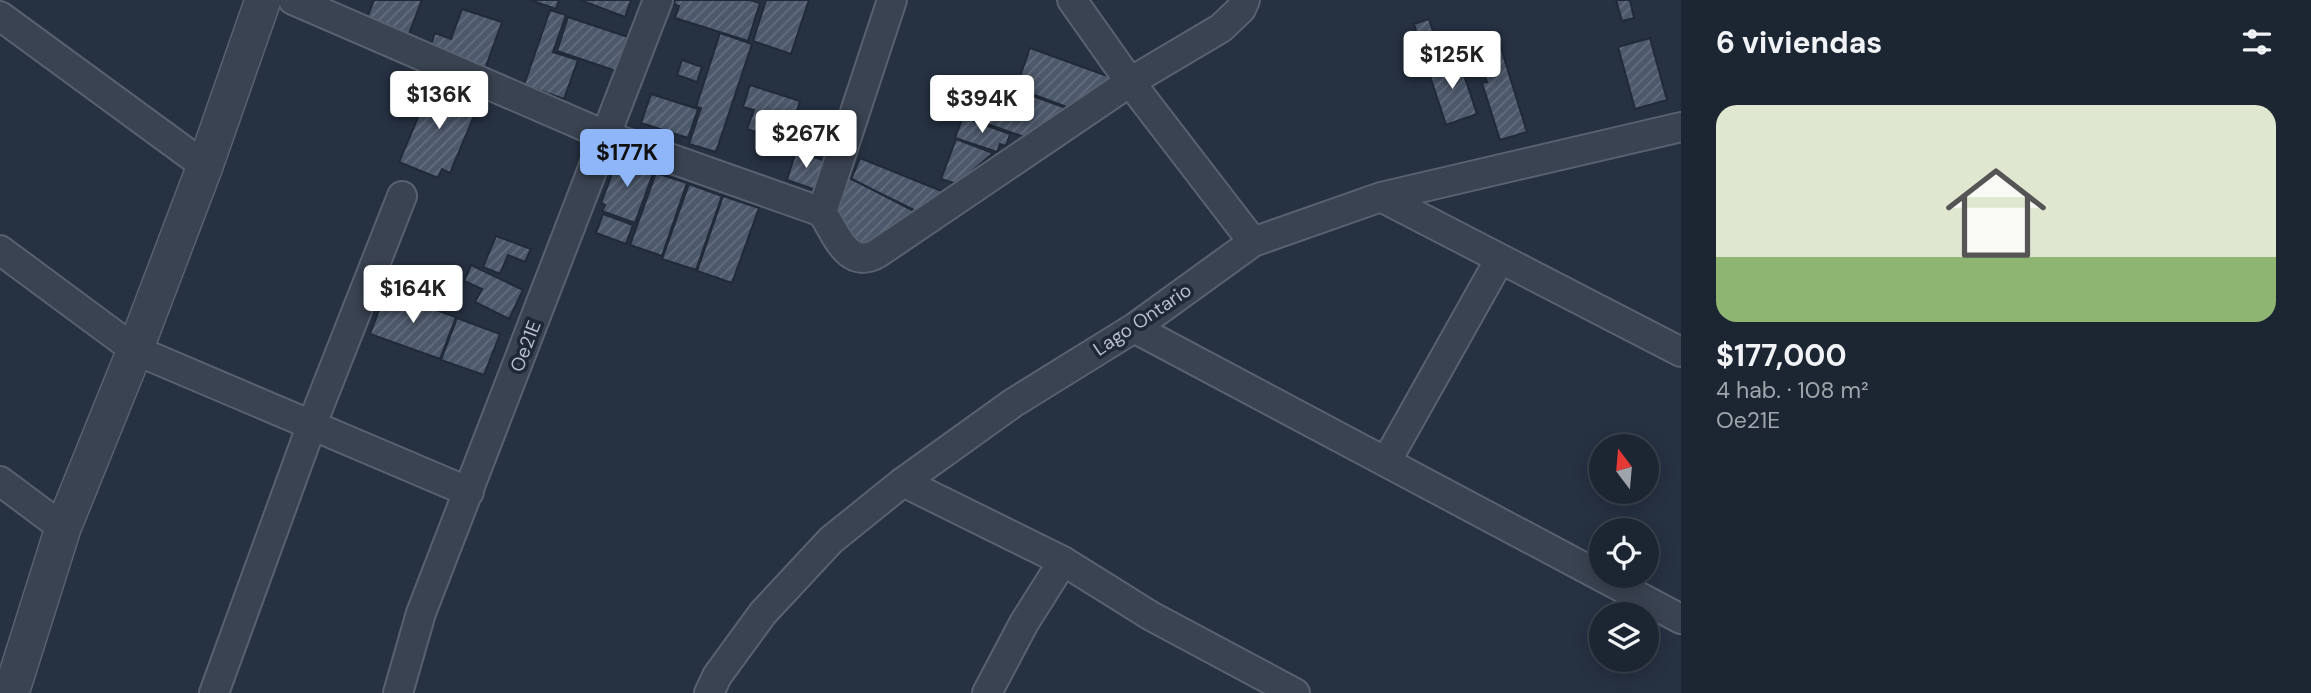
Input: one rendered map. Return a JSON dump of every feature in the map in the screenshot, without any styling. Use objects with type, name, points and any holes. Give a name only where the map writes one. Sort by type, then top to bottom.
[{"type":"street","points":[[11,693],[63,528],[205,166],[262,0]]},
{"type":"street","points":[[293,0],[607,136],[822,212],[851,256],[867,260],[1130,82],[1221,28],[1241,9],[1245,0]]},
{"type":"street","name":"Oe21E","points":[[398,693],[422,613],[658,0]]},
{"type":"street","points":[[822,212],[892,0]]},
{"type":"street","points":[[1072,0],[1130,82],[1253,242]]},
{"type":"street","points":[[0,16],[205,166]]},
{"type":"street","name":"Lago Ontario","points":[[709,693],[716,676],[771,604],[831,540],[904,482],[1013,403],[1134,328],[1253,242],[1381,197],[1681,127]]},
{"type":"street","points":[[214,693],[312,424],[402,196]]},
{"type":"street","points":[[1381,197],[1681,352]]},
{"type":"street","points":[[0,250],[135,350],[468,492]]},
{"type":"street","points":[[1386,462],[1500,259]]},
{"type":"street","points":[[1134,328],[1681,619]]},
{"type":"street","points":[[0,481],[63,528]]},
{"type":"street","points":[[904,482],[1063,561],[1151,616],[1295,693]]},
{"type":"street","points":[[988,693],[1024,623],[1063,561]]},
{"type":"building","points":[[374,0],[422,0],[408,36],[364,26]]},
{"type":"building","points":[[530,0],[559,0],[556,9]]},
{"type":"building","points":[[580,0],[631,0],[625,17]]},
{"type":"building","points":[[675,0],[750,0],[760,3],[748,41],[675,18],[679,6],[674,4]]},
{"type":"building","points":[[766,0],[809,0],[791,54],[753,41]]},
{"type":"building","points":[[1616,0],[1630,0],[1634,18],[1622,21]]},
{"type":"building","points":[[462,9],[502,22],[485,69],[429,50],[435,33],[451,39]]},
{"type":"building","points":[[550,10],[566,15],[553,52],[578,60],[564,99],[524,85]]},
{"type":"building","points":[[568,17],[634,39],[622,73],[557,51]]},
{"type":"building","points":[[1429,19],[1439,50],[1423,55],[1414,24]]},
{"type":"building","points":[[720,33],[752,44],[716,152],[689,144],[701,108],[696,107]]},
{"type":"building","points":[[1497,35],[1527,132],[1500,140],[1482,83],[1487,82],[1474,42]]},
{"type":"building","points":[[1650,38],[1667,100],[1635,109],[1618,47]]},
{"type":"building","points":[[1030,48],[1113,78],[1072,109],[1016,88]]},
{"type":"building","points":[[1458,57],[1477,114],[1446,125],[1427,67]]},
{"type":"building","points":[[682,60],[702,67],[697,82],[677,75]]},
{"type":"building","points":[[973,75],[1072,110],[1027,138],[959,114]]},
{"type":"building","points":[[433,82],[480,102],[450,173],[442,169],[438,178],[399,162]]},
{"type":"building","points":[[750,85],[800,101],[787,142],[747,129],[754,110],[743,107]]},
{"type":"building","points":[[651,94],[698,109],[688,138],[641,123]]},
{"type":"building","points":[[963,117],[1010,134],[1006,146],[1000,144],[997,152],[955,138]]},
{"type":"building","points":[[822,133],[835,138],[829,157],[815,152]]},
{"type":"building","points":[[956,139],[993,153],[957,184],[941,179]]},
{"type":"building","points":[[796,151],[826,161],[816,190],[787,180]]},
{"type":"building","points":[[619,156],[655,168],[635,223],[602,211],[605,205],[601,203]]},
{"type":"building","points":[[860,158],[944,192],[918,212],[851,179]]},
{"type":"building","points":[[656,173],[687,183],[662,256],[630,245]]},
{"type":"building","points":[[848,177],[914,211],[865,246],[852,239],[832,209]]},
{"type":"building","points":[[689,184],[722,196],[696,270],[662,259]]},
{"type":"building","points":[[723,196],[759,208],[732,283],[697,271]]},
{"type":"building","points":[[603,214],[633,225],[626,244],[596,233]]},
{"type":"building","points":[[496,236],[531,249],[525,262],[508,255],[500,274],[483,267]]},
{"type":"building","points":[[471,265],[523,290],[509,319],[475,302],[482,289],[464,281]]},
{"type":"building","points":[[386,292],[456,317],[440,359],[370,334]]},
{"type":"building","points":[[457,318],[500,334],[484,375],[441,360]]}]
